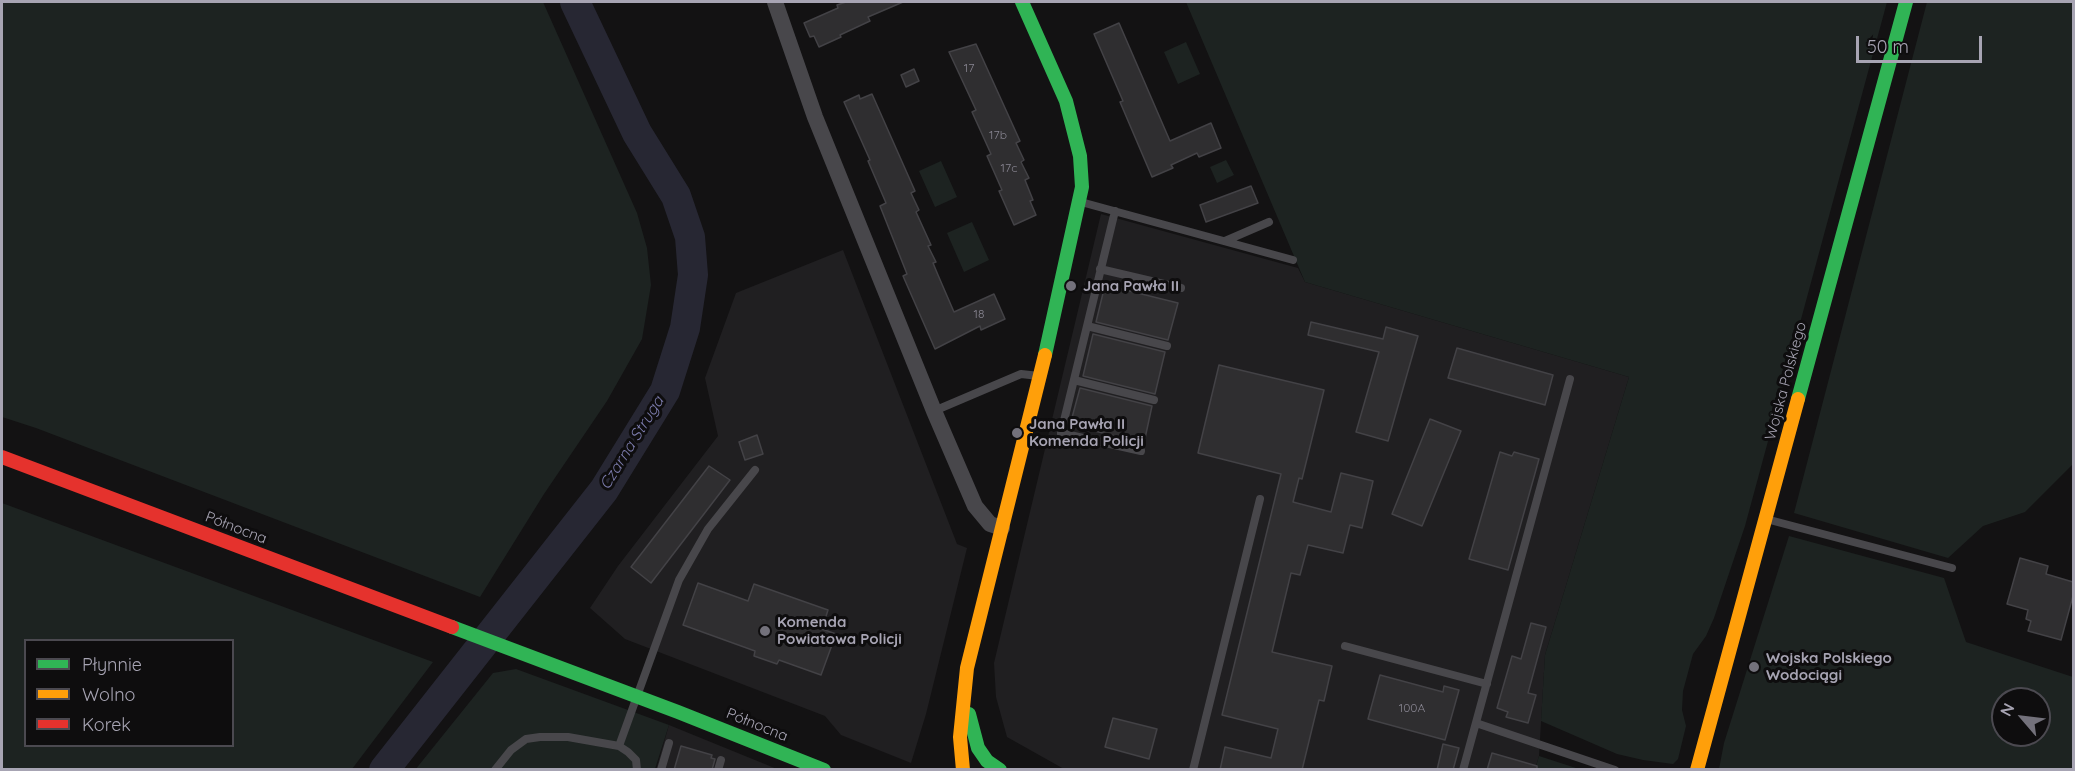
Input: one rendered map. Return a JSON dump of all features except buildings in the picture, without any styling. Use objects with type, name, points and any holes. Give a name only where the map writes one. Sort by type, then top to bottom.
[{"type":"street","points":[[775,2],[815,117],[934,411],[975,506],[990,524],[1002,528]]},
{"type":"street","points":[[963,770],[960,737],[967,668],[1040,376],[1082,188],[1077,138],[1055,75],[1023,2]]},
{"type":"street","name":"Wojska Polskiego","points":[[1697,770],[1906,2]]},
{"type":"street","name":"Północna","points":[[2,457],[636,696],[824,770]]},
{"type":"street","points":[[964,692],[978,748],[987,760],[1000,770]]},
{"type":"lane","points":[[1080,202],[1293,260]]},
{"type":"lane","points":[[1115,211],[1061,433],[1141,451]]},
{"type":"lane","points":[[1225,242],[1269,222]]},
{"type":"lane","points":[[1101,269],[1181,288]]},
{"type":"lane","points":[[1087,326],[1167,346]]},
{"type":"lane","points":[[934,411],[1021,374],[1040,376]]},
{"type":"lane","points":[[1463,770],[1570,379]]},
{"type":"lane","points":[[1074,380],[1154,400]]},
{"type":"lane","points":[[619,747],[679,580],[708,529],[755,470]]},
{"type":"lane","points":[[1193,770],[1260,499]]},
{"type":"lane","points":[[1766,518],[1952,568]]},
{"type":"lane","points":[[1345,646],[1487,684]]},
{"type":"lane","points":[[1476,723],[1615,770]]},
{"type":"lane","points":[[495,770],[511,750],[526,740],[540,737],[568,737],[619,747],[636,760],[637,770]]},
{"type":"lane","points":[[661,770],[669,743]]},
{"type":"lane","points":[[718,770],[721,760]]},
{"type":"shaded area","points":[[2,2],[543,2],[637,213],[647,248],[651,285],[642,339],[607,401],[544,494],[480,597],[2,417]]},
{"type":"shaded area","points":[[1186,2],[1887,2],[1745,526],[1714,618],[1706,636],[1693,654],[1683,691],[1682,710],[1686,726],[1678,759],[1673,764],[1617,754],[1541,721],[1545,655],[1629,377],[1305,282]]},
{"type":"shaded area","points":[[1927,2],[2074,2],[2073,464],[2025,512],[1983,526],[1948,558],[1794,513]]},
{"type":"shaded area","points":[[1186,42],[1200,74],[1178,84],[1164,52]]},
{"type":"shaded area","points":[[1226,160],[1234,175],[1217,183],[1210,167]]},
{"type":"shaded area","points":[[941,161],[957,197],[935,207],[919,171]]},
{"type":"shaded area","points":[[1101,214],[1298,268],[1305,282],[1629,377],[1545,655],[1539,756],[1535,769],[1064,769],[1007,737],[996,697],[994,663]]},
{"type":"shaded area","points":[[972,222],[989,260],[964,272],[947,233]]},
{"type":"shaded area","points":[[843,250],[957,544],[967,548],[926,714],[911,763],[841,735],[825,716],[625,639],[590,608],[618,566],[718,436],[705,378],[736,293]]},
{"type":"shaded area","points":[[2,503],[433,662],[352,769],[2,769]]},
{"type":"shaded area","points":[[1789,536],[1944,578],[1966,642],[2073,677],[2073,769],[1719,769],[1724,743]]},
{"type":"shaded area","points":[[516,669],[669,725],[655,769],[415,770],[493,673]]},
{"type":"shaded area","points":[[669,725],[777,769],[656,770]]},
{"type":"shaded area","points":[[1539,756],[1579,769],[1535,770]]},
{"type":"waterway","name":"Czarna Struga","points":[[384,770],[604,490],[665,391],[685,328],[693,275],[690,237],[676,196],[637,133],[575,2]]},
{"type":"traffic: fast","points":[[1022,2],[1066,101],[1080,156],[1082,187],[1045,355]]},
{"type":"traffic: fast","points":[[1798,399],[1906,2]]},
{"type":"traffic: fast","points":[[452,627],[824,770]]},
{"type":"traffic: fast","points":[[969,714],[978,748],[987,761],[1000,770]]},
{"type":"traffic: slow","points":[[963,770],[960,737],[967,668],[1045,355]]},
{"type":"traffic: slow","points":[[1697,770],[1798,399]]},
{"type":"traffic: jam","points":[[2,457],[452,627]]},
{"type":"place","name":"Jana Pawła II","points":[[1071,286]]},
{"type":"place","name":"Jana Pawła II Komenda Policji","points":[[1017,433]]},
{"type":"place","name":"Komenda Powiatowa Policji","points":[[765,631]]},
{"type":"place","name":"Wojska Polskiego Wodociągi","points":[[1754,667]]}]
